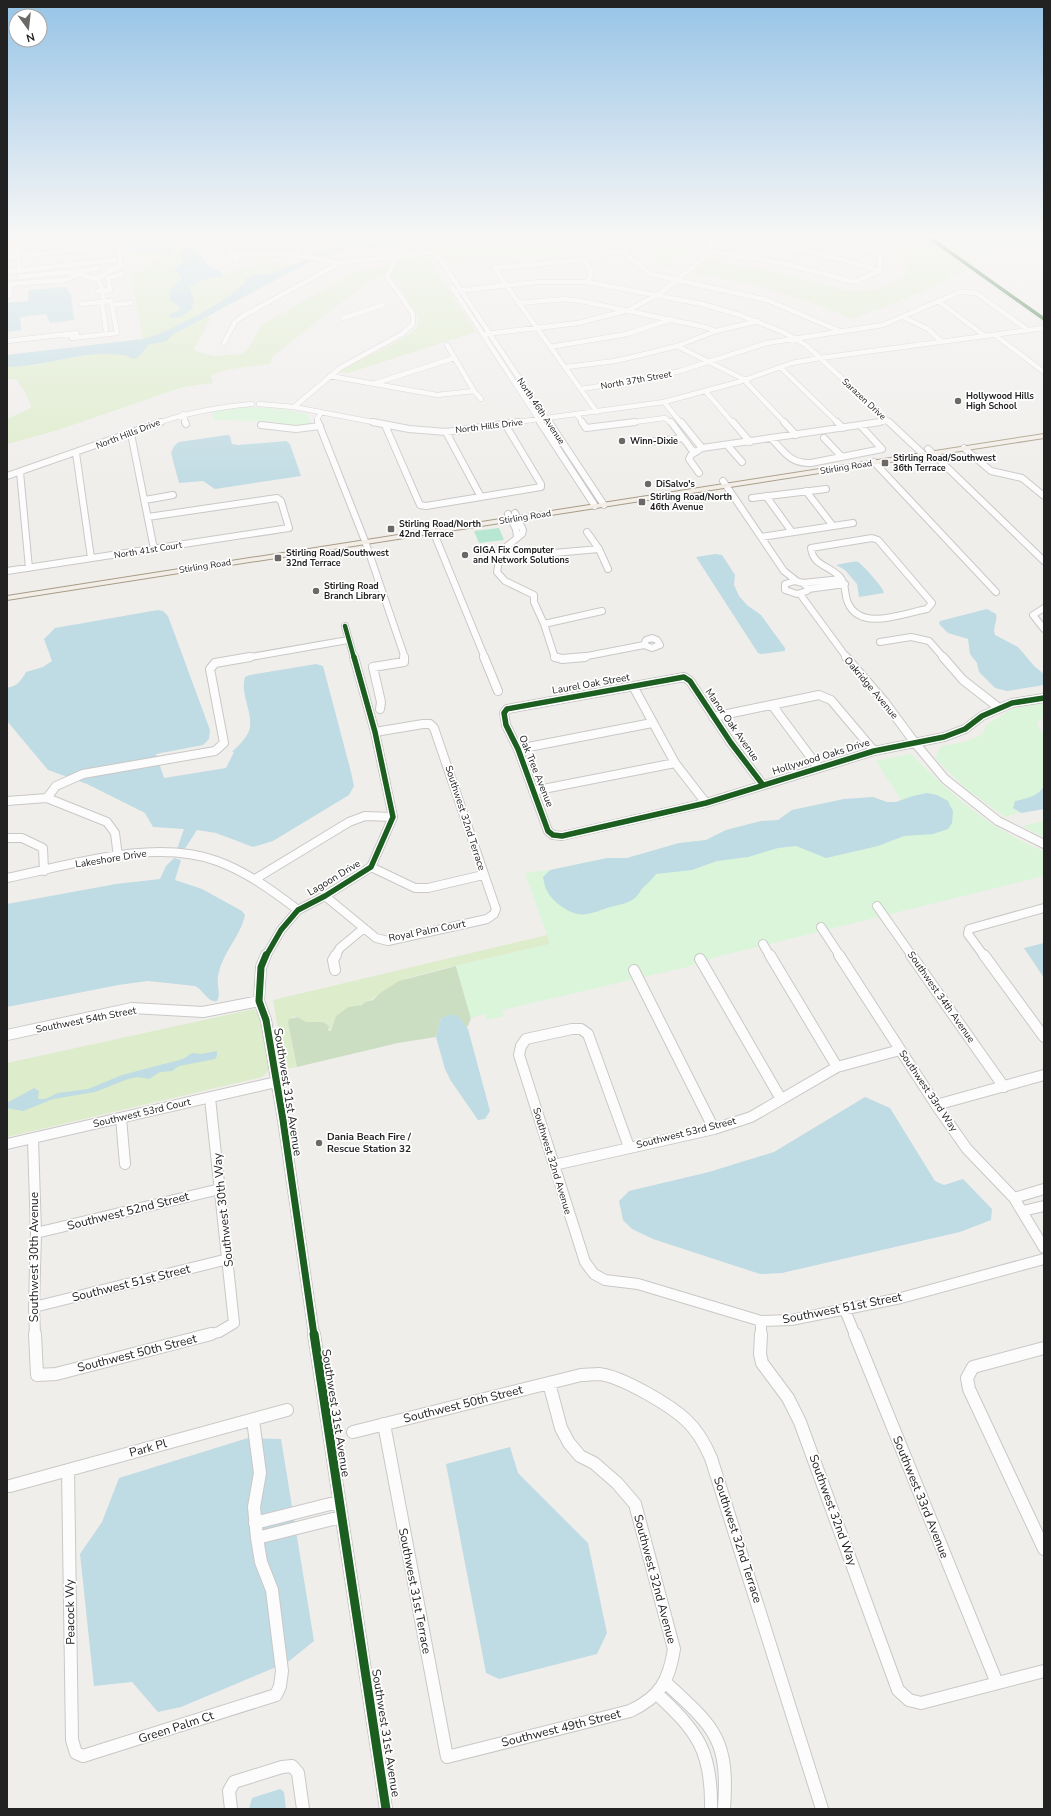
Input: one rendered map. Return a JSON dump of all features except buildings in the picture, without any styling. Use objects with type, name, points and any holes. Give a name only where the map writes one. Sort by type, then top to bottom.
[{"type":"main road","name":"Stirling Road","points":[[725,484],[1044,430]]},
{"type":"main road","name":"Stirling Road","points":[[7,598],[191,566],[364,539],[432,529],[515,521],[593,503],[874,462],[926,451],[964,448],[1044,436]]},
{"type":"main road","name":"Stirling Road","points":[[7,591],[123,573],[191,566]]},
{"type":"main road","points":[[110,581],[122,576],[123,573]]},
{"type":"street","points":[[105,323],[106,330]]},
{"type":"street","points":[[72,334],[72,338],[117,333],[115,323]]},
{"type":"street","points":[[224,343],[235,323]]},
{"type":"street","points":[[294,407],[340,368],[402,334],[413,323]]},
{"type":"street","name":"North 46th Avenue","points":[[475,323],[593,503]]},
{"type":"street","name":"North 46th Avenue","points":[[482,323],[602,502]]},
{"type":"street","points":[[532,323],[597,412]]},
{"type":"street","points":[[483,335],[579,323]]},
{"type":"street","points":[[550,347],[612,338],[637,332],[662,323]]},
{"type":"street","points":[[687,323],[716,331]]},
{"type":"street","points":[[566,368],[615,361],[677,346],[716,331],[751,323]]},
{"type":"street","name":"Sarazen Drive","points":[[762,323],[794,338],[820,358],[888,421],[926,451],[1044,561]]},
{"type":"street","points":[[821,323],[842,332]]},
{"type":"street","name":"North 37th Street","points":[[581,389],[646,379],[680,371],[746,349],[794,338],[842,332],[883,325],[888,323]]},
{"type":"street","points":[[916,323],[928,329],[942,342]]},
{"type":"street","points":[[967,323],[985,336]]},
{"type":"street","name":"North 37th Street","points":[[1018,323],[1028,330]]},
{"type":"street","name":"North Hills Drive","points":[[7,476],[131,434],[183,414],[215,407],[259,404],[294,407],[384,425],[429,432],[446,432],[664,402],[706,392],[780,367],[820,358],[1044,328]]},
{"type":"street","points":[[7,341],[116,329]]},
{"type":"street","points":[[995,335],[1044,372]]},
{"type":"street","points":[[7,345],[46,341],[45,337]]},
{"type":"street","points":[[447,345],[474,391],[481,399]]},
{"type":"street","points":[[677,346],[744,380],[796,435]]},
{"type":"street","points":[[375,384],[454,358]]},
{"type":"street","points":[[780,367],[843,428]]},
{"type":"street","points":[[330,376],[437,395],[474,391]]},
{"type":"street","points":[[706,392],[750,442]]},
{"type":"street","points":[[664,402],[702,448]]},
{"type":"street","points":[[321,413],[317,417],[320,426],[364,539],[405,659],[404,662],[373,667],[381,702],[380,709]]},
{"type":"street","points":[[183,414],[186,424]]},
{"type":"street","points":[[577,415],[586,428],[597,428],[665,418],[669,420],[692,450],[696,452]]},
{"type":"street","points":[[699,473],[689,459],[702,448],[728,446],[888,421]]},
{"type":"street","points":[[384,425],[420,505],[536,489],[541,487],[541,484],[505,424]]},
{"type":"street","points":[[261,425],[296,430],[320,426]]},
{"type":"street","points":[[772,439],[793,460],[798,462],[822,461],[841,456],[875,452],[882,449],[860,426]]},
{"type":"street","points":[[446,432],[481,497]]},
{"type":"street","points":[[131,434],[154,549]]},
{"type":"street","points":[[649,442],[683,438]]},
{"type":"street","points":[[824,438],[841,456]]},
{"type":"street","points":[[728,446],[742,462]]},
{"type":"street","points":[[964,448],[991,471],[1022,478],[1044,496]]},
{"type":"street","points":[[76,453],[91,558]]},
{"type":"street","points":[[874,462],[996,592]]},
{"type":"street","points":[[20,472],[30,568]]},
{"type":"street","points":[[725,484],[784,571],[808,589]]},
{"type":"street","points":[[752,498],[826,488]]},
{"type":"street","points":[[806,491],[833,526]]},
{"type":"street","points":[[145,500],[173,495]]},
{"type":"street","points":[[766,496],[792,532]]},
{"type":"street","name":"North 41st Court","points":[[7,571],[289,528],[281,501],[277,498],[148,516]]},
{"type":"street","points":[[515,521],[512,528],[514,535],[517,537]]},
{"type":"street","points":[[515,521],[522,534],[501,551],[497,572],[502,580],[534,595],[534,602],[544,624],[555,658],[560,659],[644,645]]},
{"type":"street","points":[[761,537],[853,523]]},
{"type":"street","points":[[432,529],[498,691]]},
{"type":"street","points":[[587,532],[599,549],[608,569]]},
{"type":"street","points":[[872,538],[878,540],[932,603],[927,609],[867,620],[857,616],[849,605],[843,582],[814,561],[811,556],[811,548],[872,538]]},
{"type":"street","points":[[501,551],[520,556],[599,549]]},
{"type":"street","points":[[784,571],[786,583],[784,587],[785,590],[793,594],[800,594],[808,589],[843,582]]},
{"type":"street","points":[[786,583],[843,582]]},
{"type":"street","name":"Oakridge Avenue","points":[[800,594],[838,648],[884,701],[915,743],[945,779],[998,821],[1044,844]]},
{"type":"street","points":[[1044,608],[1033,614],[1044,629]]},
{"type":"street","points":[[544,624],[563,621],[602,611]]},
{"type":"street","points":[[255,879],[349,822],[365,816],[393,817],[375,732],[345,626]]},
{"type":"street","points":[[880,642],[911,637],[929,641],[963,680],[999,708]]},
{"type":"street","points":[[47,798],[56,786],[82,774],[215,751],[221,747],[224,743],[210,669],[215,663],[348,640]]},
{"type":"street","name":"Laurel Oak Street","points":[[504,714],[507,710],[684,677]]},
{"type":"street","name":"Manor Oak Avenue","points":[[684,677],[690,682],[730,743],[763,785]]},
{"type":"street","points":[[632,686],[675,763],[706,803]]},
{"type":"street","points":[[713,717],[819,695],[825,696],[874,751]]},
{"type":"street","name":"Hollywood Oaks Drive","points":[[553,835],[562,836],[706,803],[818,767],[874,751],[944,737],[965,728],[982,716],[999,708],[1012,703],[1044,698]]},
{"type":"street","points":[[772,705],[818,767]]},
{"type":"street","name":"Oak Tree Avenue","points":[[504,714],[506,725],[518,749],[548,831],[553,835]]},
{"type":"street","points":[[518,749],[652,723]]},
{"type":"street","name":"Southwest 32nd Terrace","points":[[375,732],[430,724],[434,728],[442,748],[483,875],[496,909],[494,914]]},
{"type":"street","points":[[533,791],[675,763]]},
{"type":"street","points":[[7,801],[47,798],[107,822],[114,828],[117,836],[118,857]]},
{"type":"street","name":"Lagoon Drive","points":[[266,1020],[259,1001],[261,967],[269,948],[281,930],[298,910],[371,867],[393,817]]},
{"type":"street","points":[[7,838],[18,836],[25,838],[43,848],[44,871]]},
{"type":"street","name":"Lakeshore Drive","points":[[7,878],[148,852],[175,853],[203,857],[225,864],[255,879],[298,910]]},
{"type":"street","points":[[371,867],[416,888],[428,888],[483,875]]},
{"type":"street","name":"Royal Palm Court","points":[[324,896],[344,910],[376,938],[388,941],[487,919],[494,914]]},
{"type":"street","name":"Southwest 34th Avenue","points":[[877,906],[1004,1087]]},
{"type":"street","points":[[1044,908],[969,929],[968,934],[1044,1037]]},
{"type":"street","name":"Southwest 33rd Way","points":[[821,927],[936,1105],[967,1149],[1014,1198],[1044,1248]]},
{"type":"street","points":[[335,970],[333,960],[340,948],[364,928]]},
{"type":"street","points":[[763,944],[837,1067]]},
{"type":"street","points":[[700,959],[781,1099]]},
{"type":"street","points":[[634,970],[714,1129]]},
{"type":"street","name":"Southwest 54th Street","points":[[7,1035],[132,1008],[203,1012],[259,1001]]},
{"type":"street","name":"Southwest 31st Avenue","points":[[266,1020],[338,1502],[386,1809]]},
{"type":"street","name":"Southwest 32nd Avenue","points":[[594,1274],[585,1262],[519,1055],[521,1046],[526,1039],[572,1028],[581,1030],[588,1034],[629,1147]]},
{"type":"street","name":"Southwest 53rd Street","points":[[554,1165],[714,1129],[751,1117],[837,1067],[900,1050]]},
{"type":"street","points":[[936,1105],[1044,1075]]},
{"type":"street","name":"Southwest 53rd Court","points":[[7,1144],[276,1082]]},
{"type":"street","name":"Southwest 30th Way","points":[[210,1098],[234,1323]]},
{"type":"street","points":[[120,1118],[125,1164]]},
{"type":"street","name":"Southwest 30th Avenue","points":[[33,1139],[36,1233],[34,1307],[37,1375]]},
{"type":"street","name":"Southwest 52nd Street","points":[[36,1233],[220,1188]]},
{"type":"street","points":[[1014,1198],[1044,1189]]},
{"type":"street","points":[[1023,1211],[1044,1206]]},
{"type":"street","name":"Southwest 51st Street","points":[[34,1307],[228,1258]]},
{"type":"street","name":"Southwest 51st Street","points":[[594,1274],[605,1280],[638,1284],[761,1321],[791,1320],[901,1298],[1044,1259]]},
{"type":"street","name":"Southwest 33rd Avenue","points":[[845,1310],[997,1683]]},
{"type":"street","name":"Southwest 32nd Way","points":[[761,1321],[760,1354],[762,1363],[788,1398],[800,1422],[898,1690],[909,1700],[921,1703],[997,1683]]},
{"type":"street","name":"Southwest 50th Street","points":[[37,1375],[56,1374],[219,1332],[234,1323]]},
{"type":"street","points":[[1043,1351],[973,1367],[967,1378],[969,1389],[1044,1549]]},
{"type":"street","name":"Southwest 32nd Terrace","points":[[549,1383],[581,1375],[600,1374],[617,1379],[656,1400],[685,1420],[704,1443],[711,1458],[736,1533],[822,1809]]},
{"type":"street","name":"Southwest 32nd Avenue","points":[[549,1383],[561,1428],[569,1443],[580,1456],[594,1463],[617,1483],[635,1504],[674,1649],[672,1666],[666,1682]]},
{"type":"street","name":"Southwest 50th Street","points":[[353,1432],[549,1383]]},
{"type":"street","name":"Park Pl","points":[[10,1486],[286,1410]]},
{"type":"street","points":[[254,1420],[260,1473],[254,1507],[256,1538],[341,1517]]},
{"type":"street","name":"Southwest 31st Terrace","points":[[384,1424],[447,1757]]},
{"type":"street","name":"Peacock Wy","points":[[68,1470],[72,1740],[76,1753]]},
{"type":"street","points":[[255,1522],[338,1502]]},
{"type":"street","name":"Green Palm Ct","points":[[76,1753],[83,1756],[276,1694],[280,1686],[282,1671],[272,1590],[261,1562],[256,1538]]},
{"type":"street","points":[[997,1683],[1044,1671]]},
{"type":"street","points":[[666,1682],[699,1712],[720,1742],[725,1761],[727,1779],[724,1809]]},
{"type":"street","name":"Southwest 49th Street","points":[[447,1757],[630,1711],[652,1700],[666,1682]]},
{"type":"street","points":[[657,1694],[685,1720],[697,1735],[706,1754],[712,1789],[711,1809]]},
{"type":"street","points":[[231,1809],[229,1791],[234,1782],[282,1767],[292,1766],[298,1772],[303,1809]]},
{"type":"green space","points":[[140,323],[208,323],[194,349],[198,352],[215,356],[242,354],[248,349],[261,325],[265,323],[316,323],[273,356],[270,364],[221,371],[211,376],[213,383],[183,387],[55,431],[7,444],[7,419],[31,408],[27,396],[17,379],[7,379],[7,367],[40,365],[55,360],[98,354],[142,355],[148,345],[143,339]]},
{"type":"green space","points":[[418,323],[470,323],[476,332],[348,373],[339,372],[404,337],[417,327]]},
{"type":"green space","points":[[248,407],[284,409],[307,414],[311,424],[295,428],[277,425],[267,421],[214,420],[212,411]]},
{"type":"green space","points":[[499,528],[504,540],[479,543],[474,531]]},
{"type":"green space","points":[[1044,703],[1044,718],[1039,720],[1037,724],[1044,735],[1044,785],[1036,794],[1028,798],[1015,801],[1013,808],[1018,813],[1005,817],[965,788],[935,758],[941,746],[965,742],[977,737],[983,733],[986,725],[1012,709]]},
{"type":"green space","points":[[911,754],[957,797],[989,822],[1025,843],[1044,851],[1044,876],[716,957],[687,967],[502,1010],[504,1016],[487,1020],[485,1014],[471,1018],[456,966],[550,944],[525,873],[550,870],[607,858],[627,858],[679,843],[706,840],[726,830],[761,821],[778,820],[792,810],[816,805],[873,797],[887,802],[897,802],[901,800],[876,761]]},
{"type":"green space","points":[[1044,821],[1044,837],[1022,826]]},
{"type":"green space","points":[[547,935],[550,944],[408,978],[362,1005],[348,1007],[336,1016],[331,1031],[328,1031],[329,1028],[323,1022],[306,1022],[299,1017],[292,1017],[288,1023],[297,1067],[285,1069],[273,1000]]},
{"type":"green space","points":[[456,966],[471,1018],[468,1026],[466,1027],[459,1017],[441,1018],[436,1037],[398,1043],[297,1067],[288,1023],[289,1019],[298,1017],[306,1022],[323,1022],[329,1026],[328,1031],[331,1031],[336,1016],[348,1007],[362,1005],[365,1002],[373,1000],[380,993],[399,981]]},
{"type":"green space","points":[[254,1009],[261,1018],[269,1066],[268,1072],[262,1077],[7,1137],[7,1063]]},
{"type":"water","points":[[7,323],[20,323],[21,330],[7,332]]},
{"type":"water","points":[[182,323],[195,323],[172,335],[167,341],[148,345],[142,354],[136,358],[125,355],[98,354],[19,367],[7,367],[7,355],[143,339],[161,333]]},
{"type":"water","points":[[227,435],[230,436],[232,444],[238,445],[286,441],[290,444],[301,476],[215,489],[203,481],[179,483],[171,453],[174,446],[179,442]]},
{"type":"water","points":[[715,554],[722,555],[735,575],[734,585],[739,596],[747,605],[761,615],[785,648],[785,651],[761,654],[758,653],[696,557]]},
{"type":"water","points":[[857,562],[868,571],[884,593],[859,597],[857,584],[845,570],[836,565]]},
{"type":"water","points":[[987,609],[996,614],[994,629],[995,635],[1018,647],[1035,667],[1044,674],[1044,685],[1007,691],[995,688],[979,672],[977,663],[970,654],[968,639],[948,633],[939,624],[940,621]]},
{"type":"water","points":[[158,610],[163,611],[168,616],[210,730],[209,739],[203,745],[156,754],[164,778],[226,768],[234,752],[232,752],[246,737],[250,727],[244,690],[245,677],[316,664],[323,666],[351,772],[354,786],[349,795],[273,841],[253,847],[216,833],[197,830],[184,850],[177,849],[184,829],[153,827],[145,813],[87,784],[48,770],[7,721],[7,688],[18,683],[26,672],[43,667],[52,661],[44,639],[55,628]]},
{"type":"water","points":[[1044,785],[1044,809],[1021,813],[1013,808],[1015,801],[1028,798],[1036,794]]},
{"type":"water","points":[[927,793],[937,795],[948,801],[953,811],[952,823],[948,829],[933,834],[904,836],[878,846],[826,858],[796,846],[778,848],[748,857],[717,861],[692,870],[656,874],[631,901],[589,914],[577,914],[571,912],[557,903],[549,894],[543,877],[550,870],[607,858],[627,858],[679,843],[706,840],[726,830],[761,821],[778,820],[792,810],[844,799],[873,797],[887,802],[896,802]]},
{"type":"water","points":[[174,858],[181,860],[175,880],[202,889],[242,911],[245,915],[240,929],[221,964],[218,976],[219,995],[217,1001],[208,998],[195,986],[148,981],[118,985],[7,1007],[7,904],[116,884],[160,879],[166,866]]},
{"type":"water","points":[[1044,943],[1044,978],[1024,948]]},
{"type":"water","points":[[453,1014],[459,1017],[468,1029],[490,1111],[485,1119],[478,1120],[451,1081],[445,1069],[436,1037],[441,1018]]},
{"type":"water","points":[[217,1051],[217,1056],[215,1059],[179,1066],[172,1071],[160,1072],[149,1079],[138,1077],[128,1079],[95,1092],[53,1099],[23,1111],[7,1108],[7,1103],[34,1088],[39,1091],[38,1099],[45,1099],[58,1093],[88,1089],[122,1075],[183,1059],[192,1053],[201,1054]]},
{"type":"water","points":[[865,1097],[890,1108],[935,1181],[944,1185],[963,1179],[992,1209],[991,1220],[960,1232],[782,1273],[760,1274],[653,1239],[632,1229],[623,1220],[619,1201],[629,1191],[709,1172],[774,1152]]},
{"type":"water","points":[[248,1438],[281,1439],[314,1641],[288,1662],[181,1707],[158,1712],[132,1682],[94,1686],[80,1554],[102,1522],[119,1478]]},
{"type":"water","points":[[510,1447],[518,1473],[588,1543],[607,1633],[597,1654],[499,1679],[486,1673],[446,1464]]},
{"type":"water","points":[[280,1789],[284,1792],[286,1809],[249,1809],[252,1798]]},
{"type":"cycle path","points":[[345,626],[375,732],[393,817],[371,867],[325,896],[298,910],[281,930],[269,948],[261,967],[259,1001],[266,1020],[283,1120],[322,1393],[386,1809]]},
{"type":"cycle path","points":[[763,785],[731,743],[690,681],[684,677],[507,709],[504,713],[506,725],[518,749],[548,831],[553,835],[562,836],[706,803],[874,751],[944,737],[965,729],[982,716],[1012,703],[1044,698]]},
{"type":"place","name":"Hollywood Hills High School","points":[[958,401]]},
{"type":"place","name":"Winn-Dixie","points":[[622,441]]},
{"type":"place","name":"Stirling Road/Southwest 36th Terrace","points":[[885,463]]},
{"type":"place","name":"DiSalvo's","points":[[648,484]]},
{"type":"place","name":"Stirling Road/North 46th Avenue","points":[[642,502]]},
{"type":"place","name":"Stirling Road/North 42nd Terrace","points":[[391,529]]},
{"type":"place","name":"GIGA Fix Computer and Network Solutions","points":[[465,555]]},
{"type":"place","name":"Stirling Road/Southwest 32nd Terrace","points":[[278,558]]},
{"type":"place","name":"Stirling Road Branch Library","points":[[316,591]]},
{"type":"place","name":"Dania Beach Fire / Rescue Station 32","points":[[319,1143]]}]
